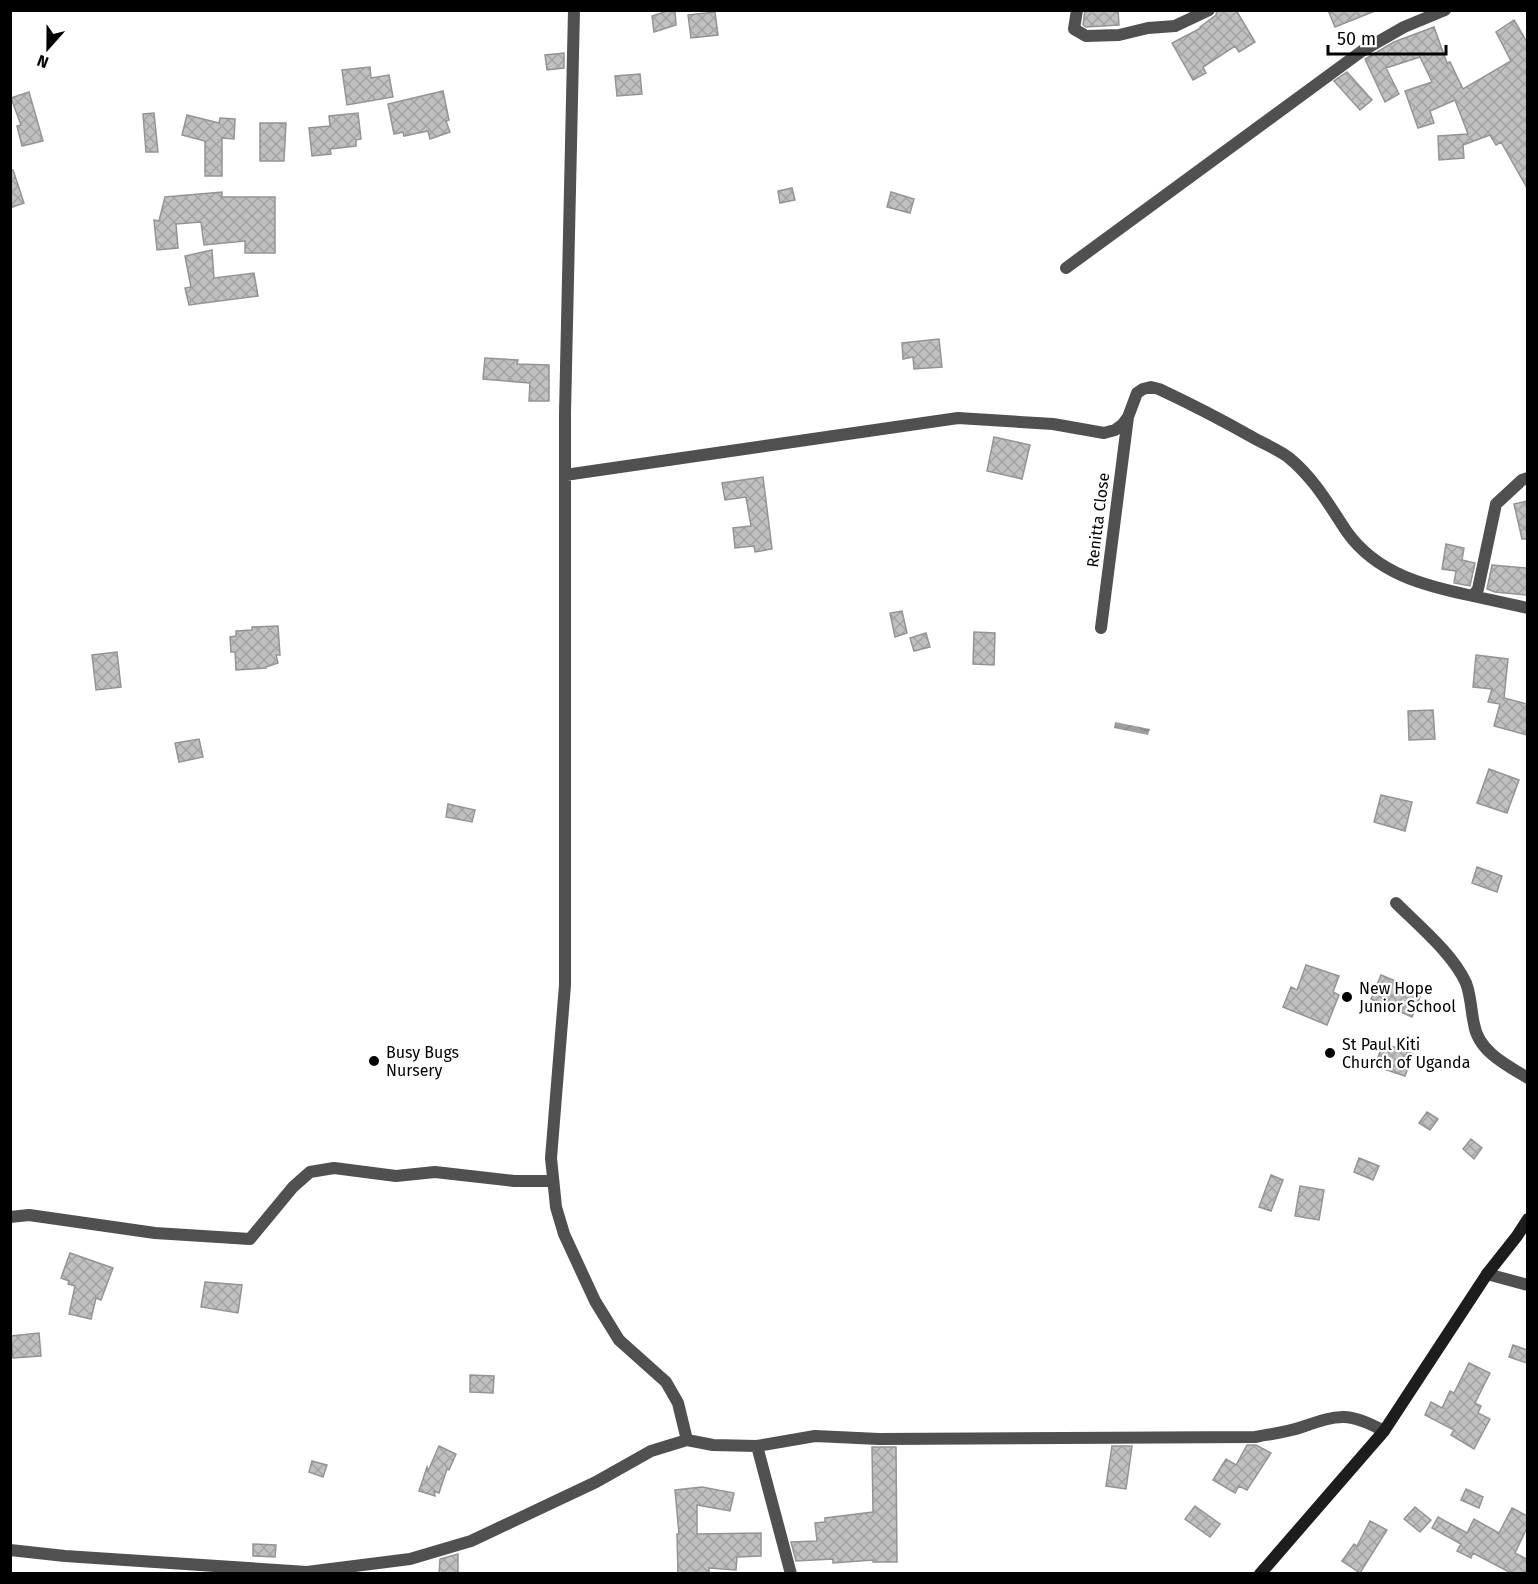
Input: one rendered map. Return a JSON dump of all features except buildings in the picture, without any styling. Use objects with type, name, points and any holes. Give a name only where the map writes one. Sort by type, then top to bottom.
[{"type":"street","points":[[574,10],[565,475],[566,985],[551,1158],[556,1207],[564,1234],[595,1301],[619,1340],[666,1382],[678,1403],[687,1440]]},
{"type":"street","points":[[1077,10],[1074,29],[1086,36],[1175,26],[1209,10]]},
{"type":"street","points":[[1066,268],[1362,51],[1404,27],[1445,10]]},
{"type":"street","points":[[565,475],[958,418],[1053,424],[1104,433],[1115,430],[1128,417],[1137,393],[1150,387],[1159,389],[1212,415],[1287,457],[1316,484],[1356,542],[1386,568],[1407,579],[1440,589],[1527,608]]},
{"type":"street","name":"Renitta Close","points":[[1101,628],[1128,417]]},
{"type":"street","points":[[1473,596],[1478,589],[1496,504],[1527,478]]},
{"type":"street","points":[[1396,903],[1442,948],[1466,983],[1474,1028],[1484,1047],[1527,1078]]},
{"type":"street","points":[[10,1217],[29,1215],[154,1233],[250,1239],[293,1187],[310,1172],[334,1168],[396,1176],[435,1172],[514,1181],[554,1181]]},
{"type":"street","points":[[1260,1574],[1384,1431],[1487,1274],[1517,1236],[1527,1218]]},
{"type":"street","points":[[1487,1274],[1527,1285]]},
{"type":"street","points":[[10,1550],[65,1556],[307,1572],[410,1559],[471,1541],[531,1515],[651,1451],[687,1440],[713,1445],[757,1446],[815,1436],[879,1439],[1255,1437],[1301,1427],[1330,1417],[1343,1416],[1358,1419],[1384,1431]]},
{"type":"street","points":[[757,1446],[791,1574]]},
{"type":"water","points":[[1115,722],[1150,729],[1148,735],[1114,728]]},
{"type":"place","name":"New Hope Junior School","points":[[1347,997]]},
{"type":"place","name":"St Paul Kiti Church of Uganda","points":[[1330,1053]]},
{"type":"place","name":"Busy Bugs Nursery","points":[[374,1061]]}]
